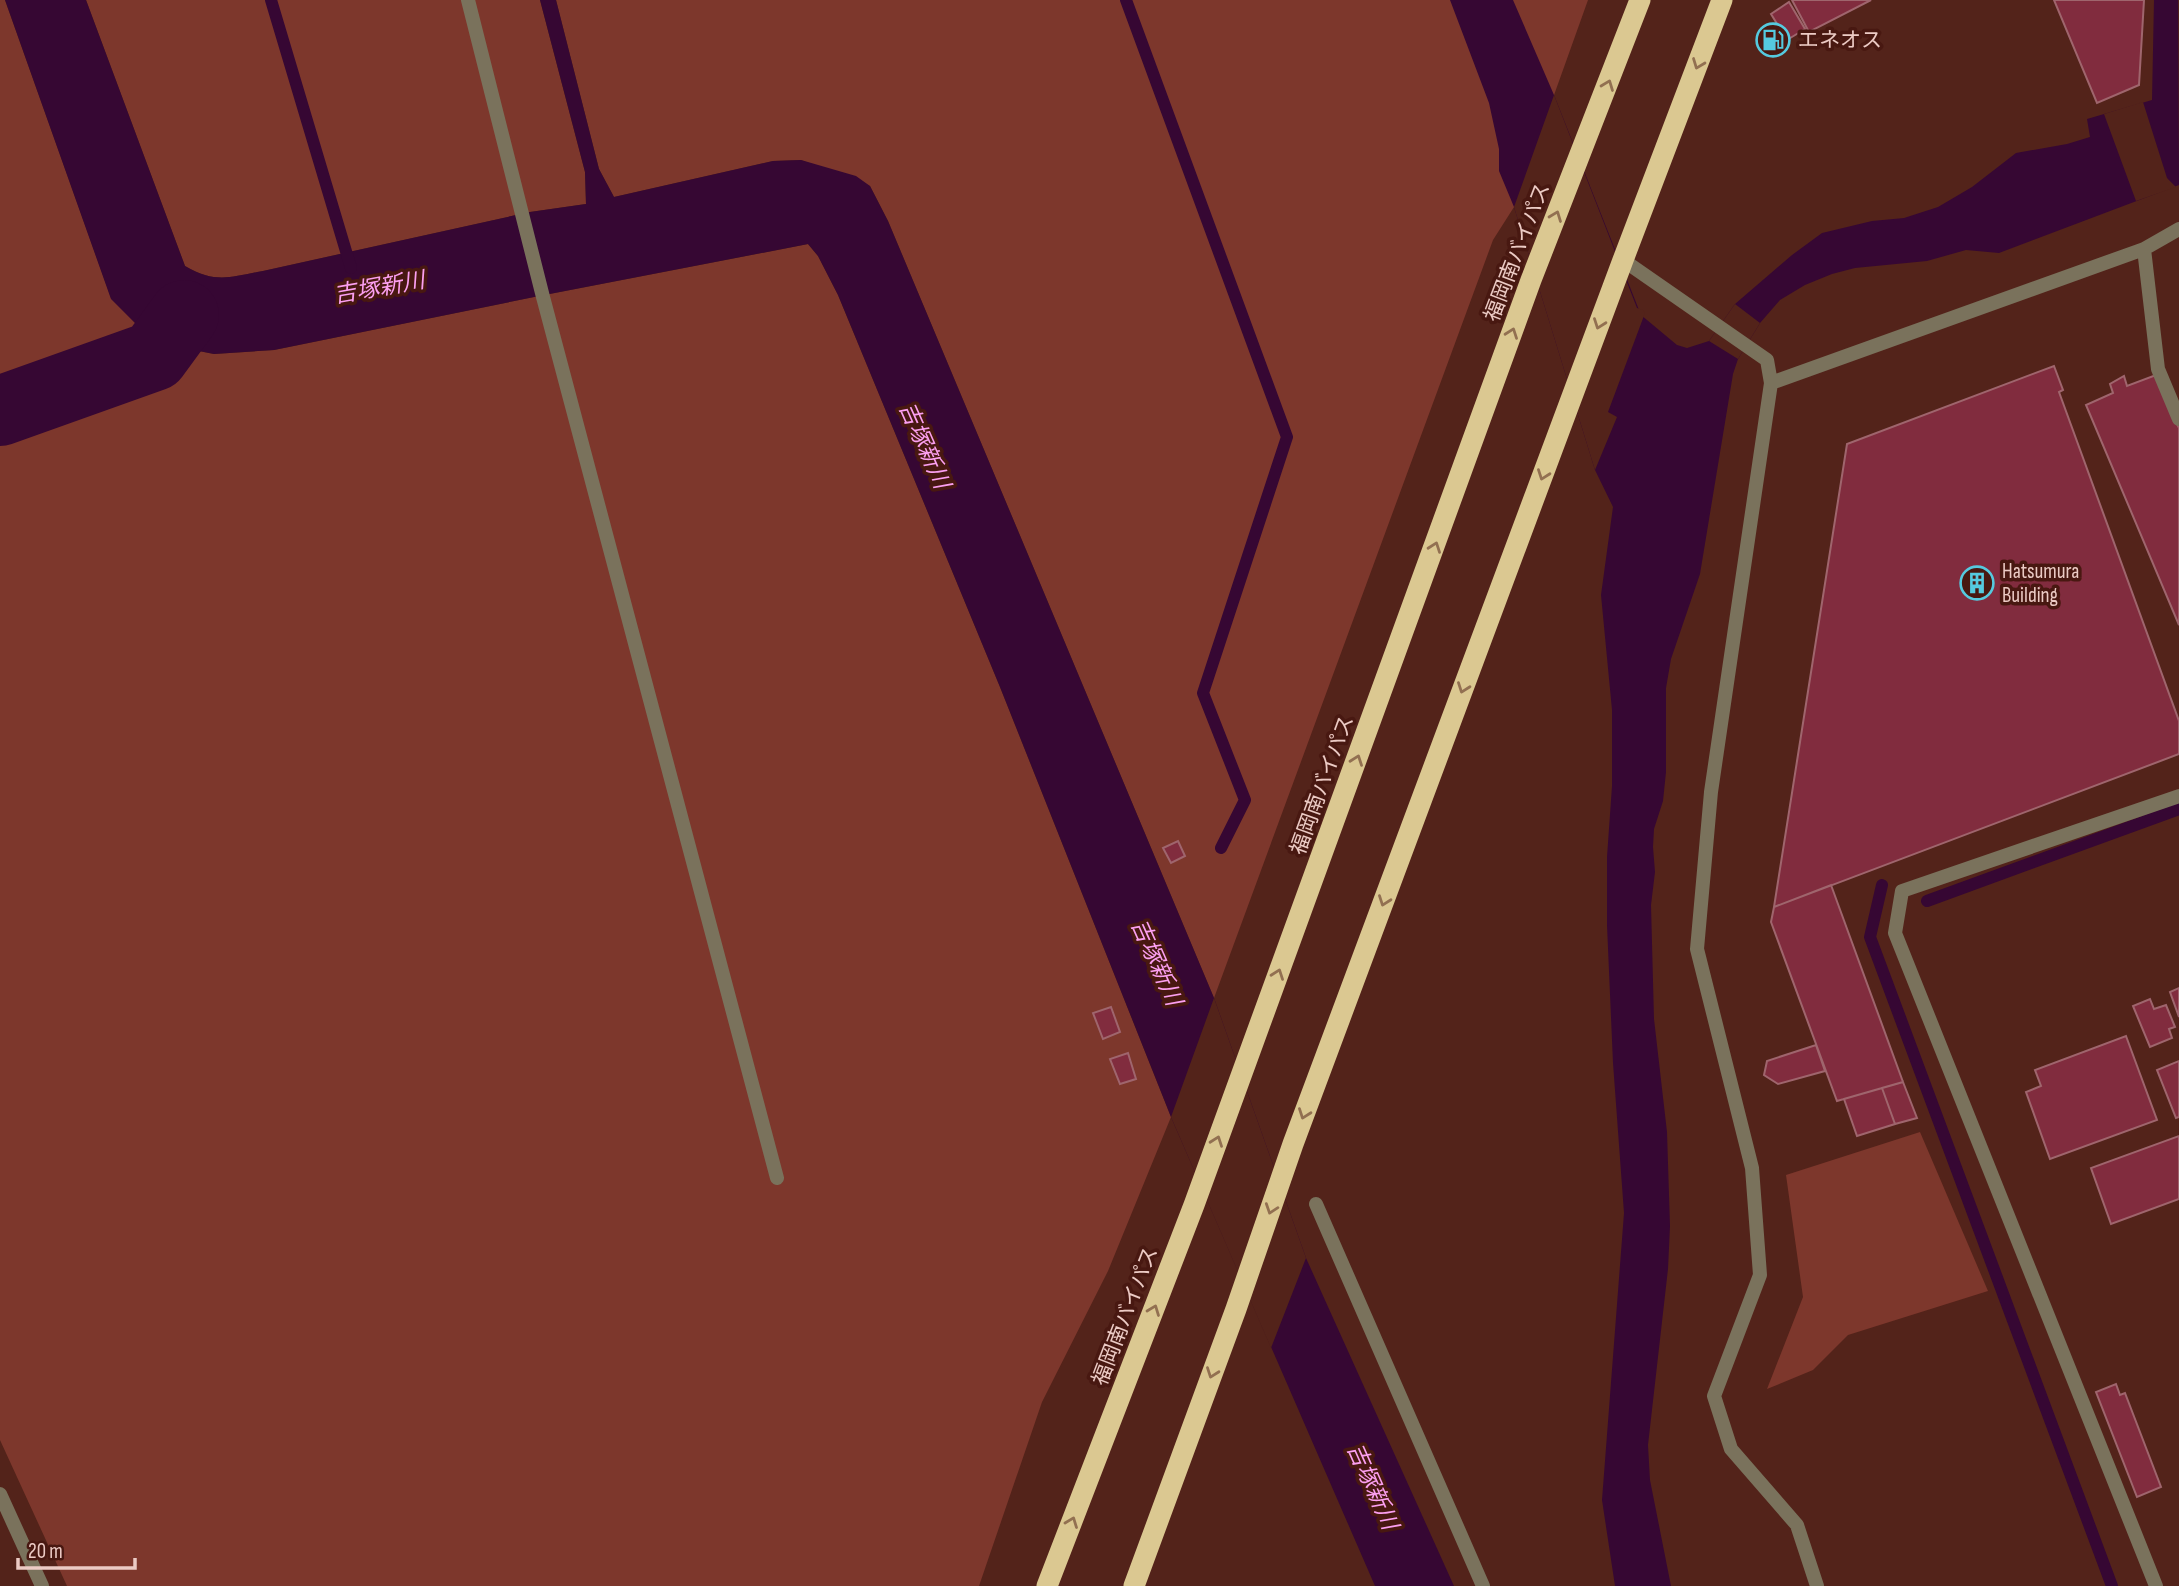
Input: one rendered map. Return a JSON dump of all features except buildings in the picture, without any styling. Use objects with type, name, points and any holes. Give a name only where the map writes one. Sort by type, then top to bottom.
[{"type":"highway","name":"福岡南バイパス","points":[[1048,1586],[1194,1205],[1531,280],[1640,0]]},
{"type":"highway","points":[[1134,1586],[1236,1309],[1293,1144],[1722,0]]},
{"type":"street","points":[[467,0],[777,1178]]},
{"type":"street","points":[[1771,383],[2144,249],[2179,229]]},
{"type":"street","points":[[2144,249],[2158,369],[2179,419]]},
{"type":"street","points":[[1623,260],[1767,360],[1771,383],[1711,792],[1697,949],[1752,1168],[1760,1275],[1714,1396],[1731,1449],[1797,1525],[1817,1586]]},
{"type":"street","points":[[2156,1586],[1895,933],[1902,891],[2179,796]]},
{"type":"street","points":[[1316,1204],[1483,1586]]},
{"type":"street","points":[[0,1494],[42,1586]]},
{"type":"shaded area","points":[[0,0],[5,0],[111,298],[145,333],[164,344],[214,354],[274,350],[808,244],[818,256],[838,295],[1000,687],[1171,1117],[1108,1271],[1042,1402],[979,1586],[67,1586],[0,1440]]},
{"type":"shaded area","points":[[86,0],[540,0],[585,172],[586,204],[530,212],[242,275],[224,278],[196,272],[185,266]]},
{"type":"shaded area","points":[[556,0],[1588,0],[1514,207],[1493,240],[1214,998],[888,221],[870,186],[801,160],[773,161],[614,197],[599,169]]},
{"type":"shaded area","points":[[1920,1132],[1988,1291],[1848,1335],[1813,1370],[1767,1389],[1803,1297],[1786,1175]]},
{"type":"water","name":"吉塚新川","points":[[5,0],[86,0],[185,266],[215,277],[241,275],[530,212],[586,204],[585,172],[540,0],[556,0],[599,169],[614,197],[773,161],[801,160],[856,176],[870,186],[888,221],[1214,998],[1306,1258],[1454,1586],[1375,1586],[1171,1117],[1000,687],[838,295],[818,256],[808,244],[274,350],[214,354],[164,344],[145,333],[111,299]]},
{"type":"water","points":[[1450,0],[1513,0],[1554,95],[1641,315],[1677,345],[1687,348],[1709,341],[1735,304],[1822,233],[1872,221],[1904,218],[1938,207],[1972,187],[2016,153],[2090,137],[2087,119],[2152,100],[2154,0],[2178,0],[2179,185],[1999,253],[1966,250],[1927,261],[1855,268],[1805,285],[1780,300],[1760,323],[1738,359],[1733,374],[1700,574],[1671,659],[1666,688],[1666,772],[1653,847],[1655,872],[1651,905],[1654,1019],[1667,1132],[1670,1226],[1668,1269],[1648,1445],[1650,1480],[1671,1586],[1615,1586],[1602,1500],[1624,1213],[1613,1063],[1607,925],[1612,710],[1601,595],[1613,507],[1595,470],[1514,207],[1499,171],[1499,149],[1489,103]]},
{"type":"water","points":[[113,362],[120,375],[0,418],[0,404]]},
{"type":"pier","points":[[1554,95],[1637,308],[1645,313],[1608,412],[1617,417],[1595,470],[1514,207]]},
{"type":"pier","points":[[2143,102],[2167,178],[2176,187],[2136,201],[2104,114]]},
{"type":"pier","points":[[1735,304],[1760,323],[1738,359],[1709,341]]},
{"type":"pier","points":[[1214,998],[1306,1258],[1271,1348],[1171,1117]]},
{"type":"waterway","name":"吉塚新川","points":[[271,0],[351,268]]},
{"type":"waterway","points":[[1126,0],[1287,437],[1203,693],[1245,800],[1221,848]]},
{"type":"waterway","points":[[0,411],[154,356],[184,315]]},
{"type":"waterway","points":[[103,376],[125,368],[177,339]]},
{"type":"waterway","points":[[1927,901],[2179,809]]},
{"type":"waterway","points":[[1882,885],[1870,937],[2112,1586]]},
{"type":"place","name":"エネオス","points":[[1773,40]]},
{"type":"place","name":"Hatsumura Building","points":[[1977,583]]}]
